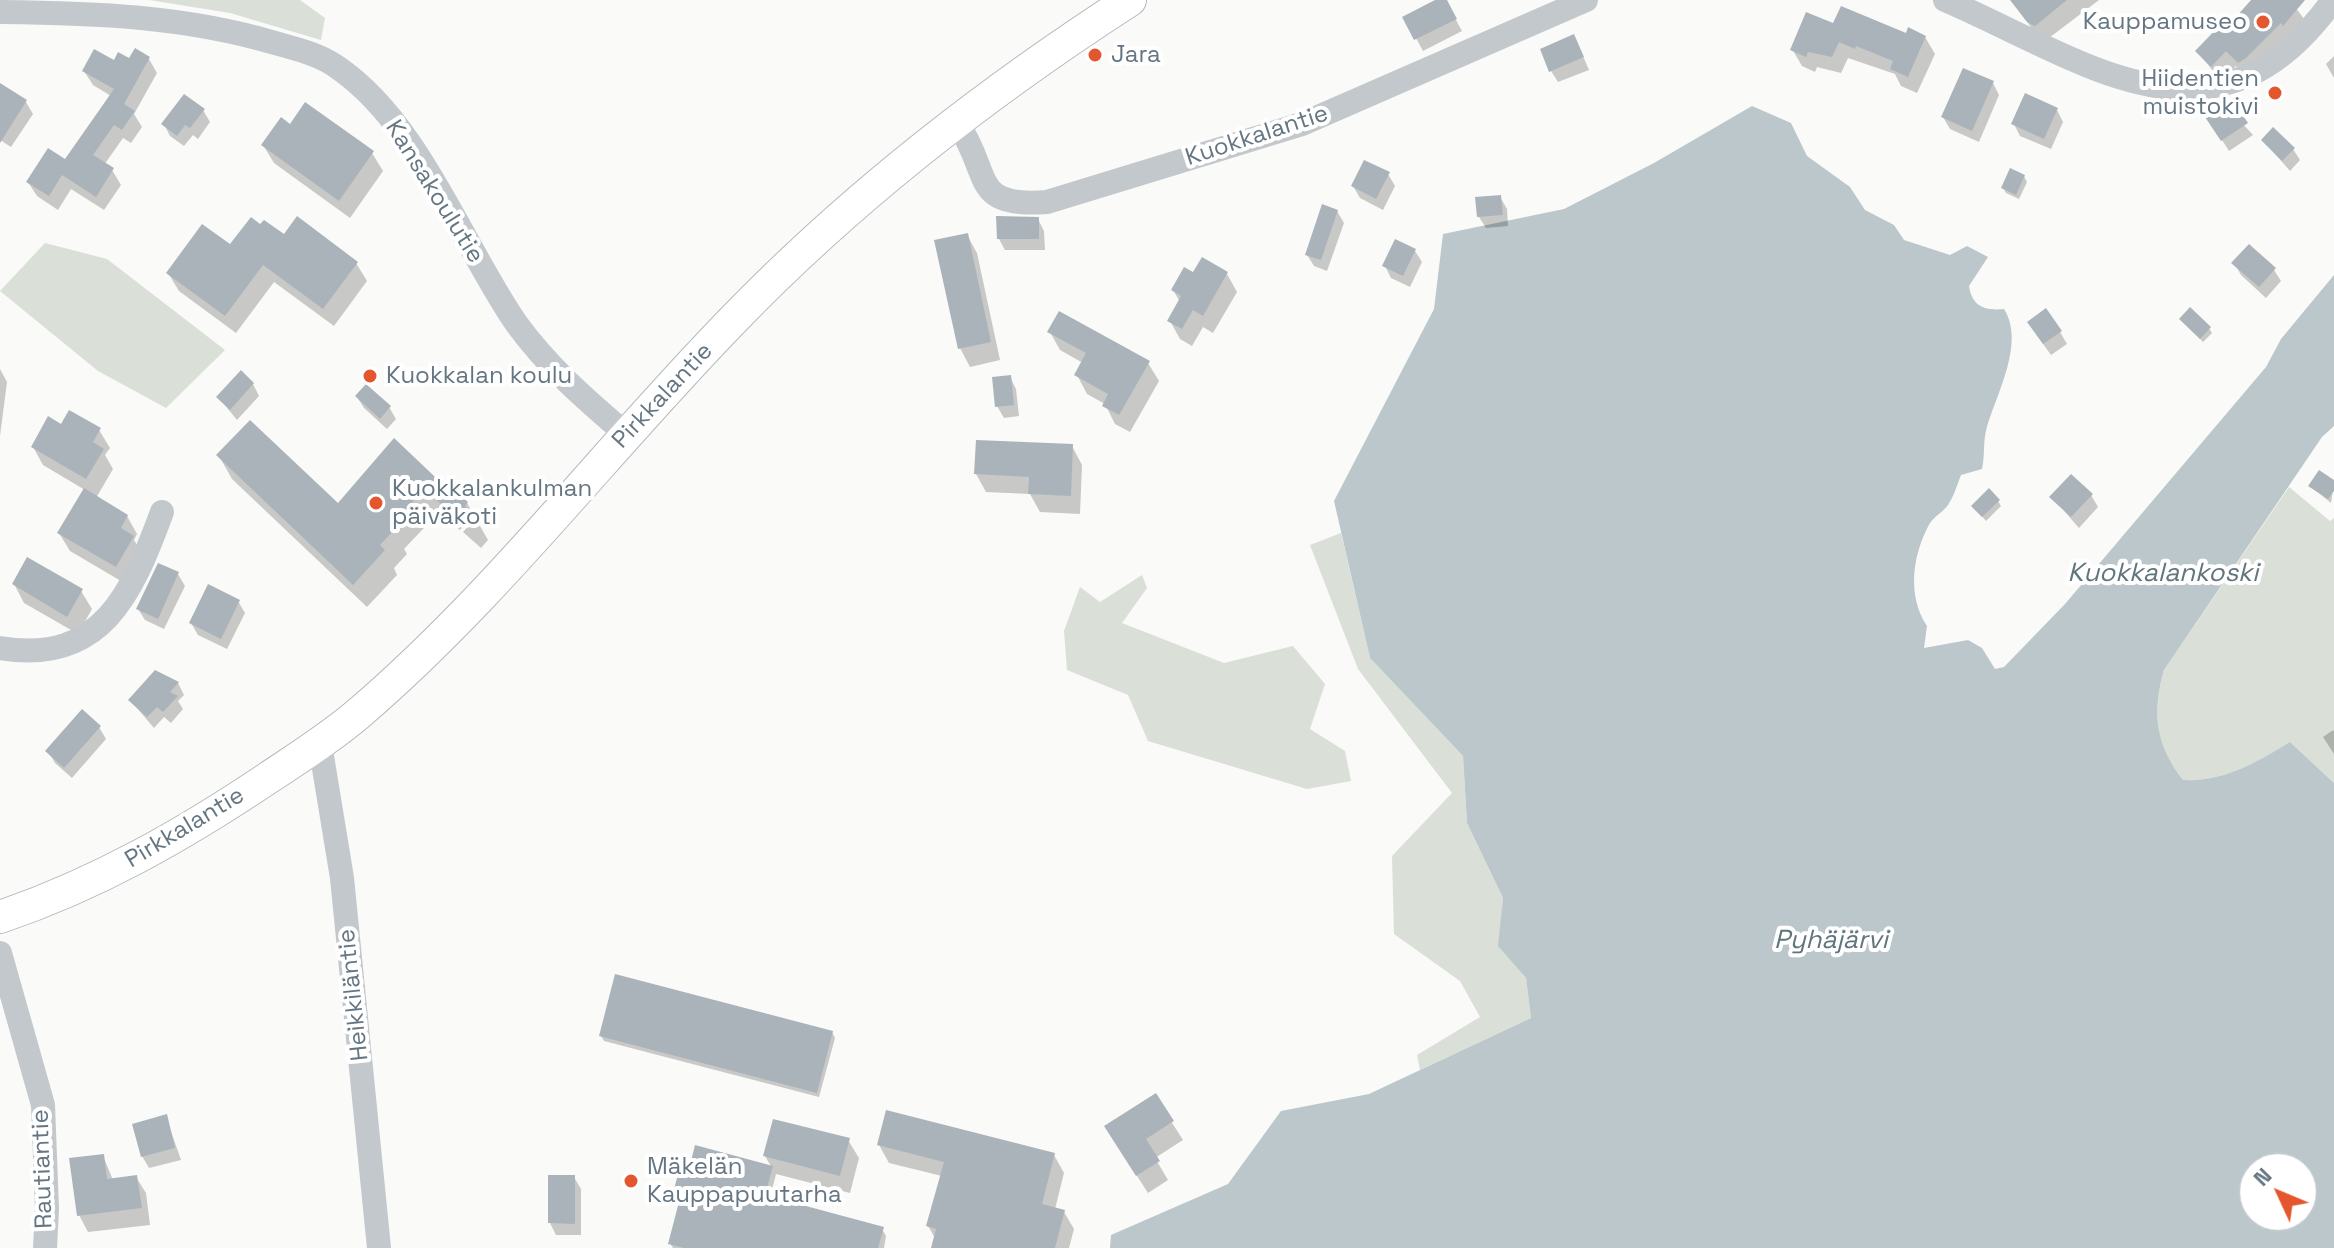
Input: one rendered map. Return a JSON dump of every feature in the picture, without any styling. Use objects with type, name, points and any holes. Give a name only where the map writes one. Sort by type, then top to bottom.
[{"type":"street","name":"Pirkkalantie","points":[[0,917],[128,864],[212,815],[320,744],[358,714],[534,539],[735,317],[837,221],[958,124],[1130,0]]},
{"type":"street","name":"Kuokkalantie","points":[[958,124],[972,145],[982,180],[991,193],[1017,204],[1047,202],[1302,124],[1586,0]]},
{"type":"street","points":[[1945,0],[2121,80],[2163,89],[2199,89],[2236,80],[2284,54],[2333,0]]},
{"type":"street","name":"Kansakoulutie","points":[[0,12],[123,14],[227,28],[307,53],[336,66],[367,93],[403,135],[478,262],[545,361],[626,434]]},
{"type":"street","points":[[0,648],[44,652],[72,643],[100,624],[123,599],[144,560],[162,512]]},
{"type":"street","name":"Heikkiläntie","points":[[320,744],[342,878],[379,1248]]},
{"type":"street","name":"Rautiantie","points":[[0,953],[43,1105],[47,1209],[45,1248]]},
{"type":"shaded area","points":[[149,0],[300,0],[325,18],[321,40],[230,13]]},
{"type":"shaded area","points":[[45,243],[107,259],[225,350],[166,408],[98,371],[0,291]]},
{"type":"shaded area","points":[[2289,487],[2330,521],[2334,518],[2334,783],[2290,742],[2226,774],[2183,780],[2167,754],[2158,728],[2158,700],[2164,670]]},
{"type":"shaded area","points":[[1341,533],[1370,658],[1463,756],[1467,823],[1503,898],[1499,946],[1526,978],[1531,1018],[1420,1070],[1417,1055],[1480,1017],[1460,981],[1394,934],[1392,856],[1452,793],[1358,669],[1310,545]]},
{"type":"shaded area","points":[[1142,575],[1147,588],[1122,623],[1224,663],[1293,646],[1325,684],[1310,729],[1345,751],[1351,781],[1307,789],[1148,741],[1128,695],[1067,670],[1064,631],[1080,587],[1100,602]]},
{"type":"water","name":"Pyhäjärvi","points":[[1752,106],[1791,123],[1807,156],[1850,187],[1865,210],[1894,225],[1904,240],[1950,255],[1967,246],[1988,257],[1969,286],[1980,306],[2004,309],[2012,338],[2007,370],[1986,431],[1982,469],[1961,475],[1948,505],[1930,523],[1919,548],[1914,589],[1916,602],[1927,626],[1924,648],[1968,640],[1982,648],[1995,669],[2004,667],[2065,604],[2266,367],[2281,339],[2334,275],[2334,426],[2322,437],[2164,670],[2157,714],[2167,754],[2183,780],[2226,774],[2290,742],[2334,783],[2334,1248],[1110,1248],[1111,1235],[1228,1184],[1281,1111],[1369,1094],[1531,1018],[1526,978],[1498,946],[1503,898],[1467,823],[1463,756],[1370,658],[1334,501],[1434,309],[1443,234],[1564,209],[1654,163]]},
{"type":"building","points":[[1435,0],[1447,0],[1457,19],[1414,40],[1402,17]]},
{"type":"building","points":[[2010,0],[2067,0],[2035,26],[2027,22]]},
{"type":"building","points":[[2251,0],[2305,0],[2283,26],[2281,23],[2246,58],[2238,63],[2226,51],[2211,67],[2195,51],[2223,22],[2228,26]]},
{"type":"building","points":[[1841,6],[1906,33],[1908,27],[1926,36],[1908,77],[1890,69],[1893,61],[1839,42],[1832,57],[1808,52],[1806,57],[1790,50],[1806,12],[1833,23]]},
{"type":"building","points":[[1574,34],[1584,57],[1549,72],[1540,49]]},
{"type":"building","points":[[135,48],[150,57],[124,104],[135,111],[122,130],[114,125],[93,155],[114,168],[96,197],[62,175],[49,196],[26,182],[48,148],[65,159],[114,89],[82,71],[94,49],[114,60],[118,52],[129,58]]},
{"type":"building","points":[[1963,68],[1994,81],[1972,131],[1941,117]]},
{"type":"building","points":[[0,83],[27,100],[0,143]]},
{"type":"building","points":[[2025,93],[2058,108],[2044,139],[2011,124]]},
{"type":"building","points":[[184,94],[205,109],[190,128],[185,125],[177,136],[161,124]]},
{"type":"building","points":[[2222,98],[2226,103],[2232,99],[2248,123],[2221,141],[2199,108]]},
{"type":"building","points":[[305,102],[374,151],[339,201],[261,145],[281,117],[290,124]]},
{"type":"building","points":[[2273,127],[2295,148],[2282,161],[2261,140]]},
{"type":"building","points":[[1364,160],[1390,172],[1376,199],[1351,186]]},
{"type":"building","points":[[2010,168],[2025,175],[2016,195],[2001,188]]},
{"type":"building","points":[[1501,195],[1503,215],[1477,217],[1475,197]]},
{"type":"building","points":[[1322,204],[1338,210],[1321,260],[1305,255]]},
{"type":"building","points":[[297,216],[358,262],[323,309],[263,265],[225,316],[166,273],[202,224],[230,244],[251,217],[260,224],[264,220],[284,234]]},
{"type":"building","points":[[996,216],[1039,217],[1039,239],[997,239]]},
{"type":"building","points":[[968,233],[991,342],[958,349],[934,240]]},
{"type":"building","points":[[1395,239],[1416,249],[1403,276],[1382,266]]},
{"type":"building","points":[[2249,244],[2276,268],[2259,287],[2231,263]]},
{"type":"building","points":[[1202,257],[1228,272],[1203,316],[1193,310],[1182,329],[1167,321],[1181,296],[1171,290],[1184,267],[1193,272]]},
{"type":"building","points":[[2190,307],[2211,327],[2200,339],[2179,319]]},
{"type":"building","points":[[2046,308],[2062,331],[2043,344],[2027,322]]},
{"type":"building","points":[[1059,311],[1150,361],[1119,415],[1102,406],[1108,394],[1074,375],[1086,353],[1047,332]]},
{"type":"building","points":[[241,370],[254,383],[230,410],[216,397]]},
{"type":"building","points":[[1011,375],[1014,405],[995,407],[992,377]]},
{"type":"building","points":[[366,384],[391,406],[380,419],[355,396]]},
{"type":"building","points":[[69,410],[101,428],[93,442],[104,449],[86,479],[31,447],[48,416],[61,424]]},
{"type":"building","name":"Kuokkalankulman päiväkoti","points":[[250,420],[338,503],[394,438],[452,493],[454,490],[468,502],[465,506],[475,515],[467,525],[424,490],[391,525],[395,529],[380,545],[385,550],[353,585],[216,455]]},
{"type":"building","points":[[976,440],[1073,444],[1071,496],[1028,494],[1029,477],[974,474]]},
{"type":"building","points":[[2319,470],[2334,480],[2334,491],[2328,499],[2308,486]]},
{"type":"building","points":[[2071,474],[2093,494],[2071,517],[2049,497]]},
{"type":"building","points":[[84,488],[128,515],[121,528],[134,536],[116,567],[57,533]]},
{"type":"building","points":[[1989,488],[2000,500],[1982,517],[1971,506]]},
{"type":"building","points":[[27,557],[83,589],[67,617],[12,584]]},
{"type":"building","points":[[158,563],[179,572],[158,619],[136,609]]},
{"type":"building","points":[[208,584],[240,600],[221,639],[189,623]]},
{"type":"building","points":[[155,670],[179,682],[170,692],[178,696],[163,712],[157,707],[147,717],[128,700]]},
{"type":"building","points":[[82,709],[101,726],[64,768],[45,751]]},
{"type":"building","points":[[615,974],[833,1031],[817,1093],[599,1036]]},
{"type":"building","points":[[1156,1093],[1174,1121],[1146,1139],[1160,1161],[1136,1176],[1104,1126]]},
{"type":"building","points":[[886,1110],[1055,1153],[1042,1204],[1065,1210],[1055,1248],[931,1248],[936,1229],[926,1226],[944,1162],[877,1145]]},
{"type":"building","points":[[167,1114],[175,1148],[141,1157],[132,1124]]},
{"type":"building","points":[[773,1119],[850,1138],[840,1176],[763,1156]]},
{"type":"building","points":[[695,1145],[773,1166],[765,1195],[884,1227],[878,1248],[684,1248],[668,1244],[680,1198],[672,1196],[679,1171],[688,1173]]},
{"type":"building","points":[[104,1154],[107,1179],[137,1175],[142,1208],[77,1216],[69,1158]]},
{"type":"building","points":[[548,1175],[575,1175],[575,1224],[548,1223]]},
{"type":"place","name":"Kauppamuseo","points":[[2263,22]]},
{"type":"place","name":"Jara","points":[[1095,55]]},
{"type":"place","name":"Hiidentien muistokivi","points":[[2275,93]]},
{"type":"place","name":"Kuokkalan koulu","points":[[370,376]]},
{"type":"place","name":"Kuokkalankulman päiväkoti","points":[[376,503]]},
{"type":"place","name":"Mäkelän Kauppapuutarha","points":[[631,1181]]},
{"type":"water label","name":"Kuokkalankoski","points":[[2163,574]]}]
